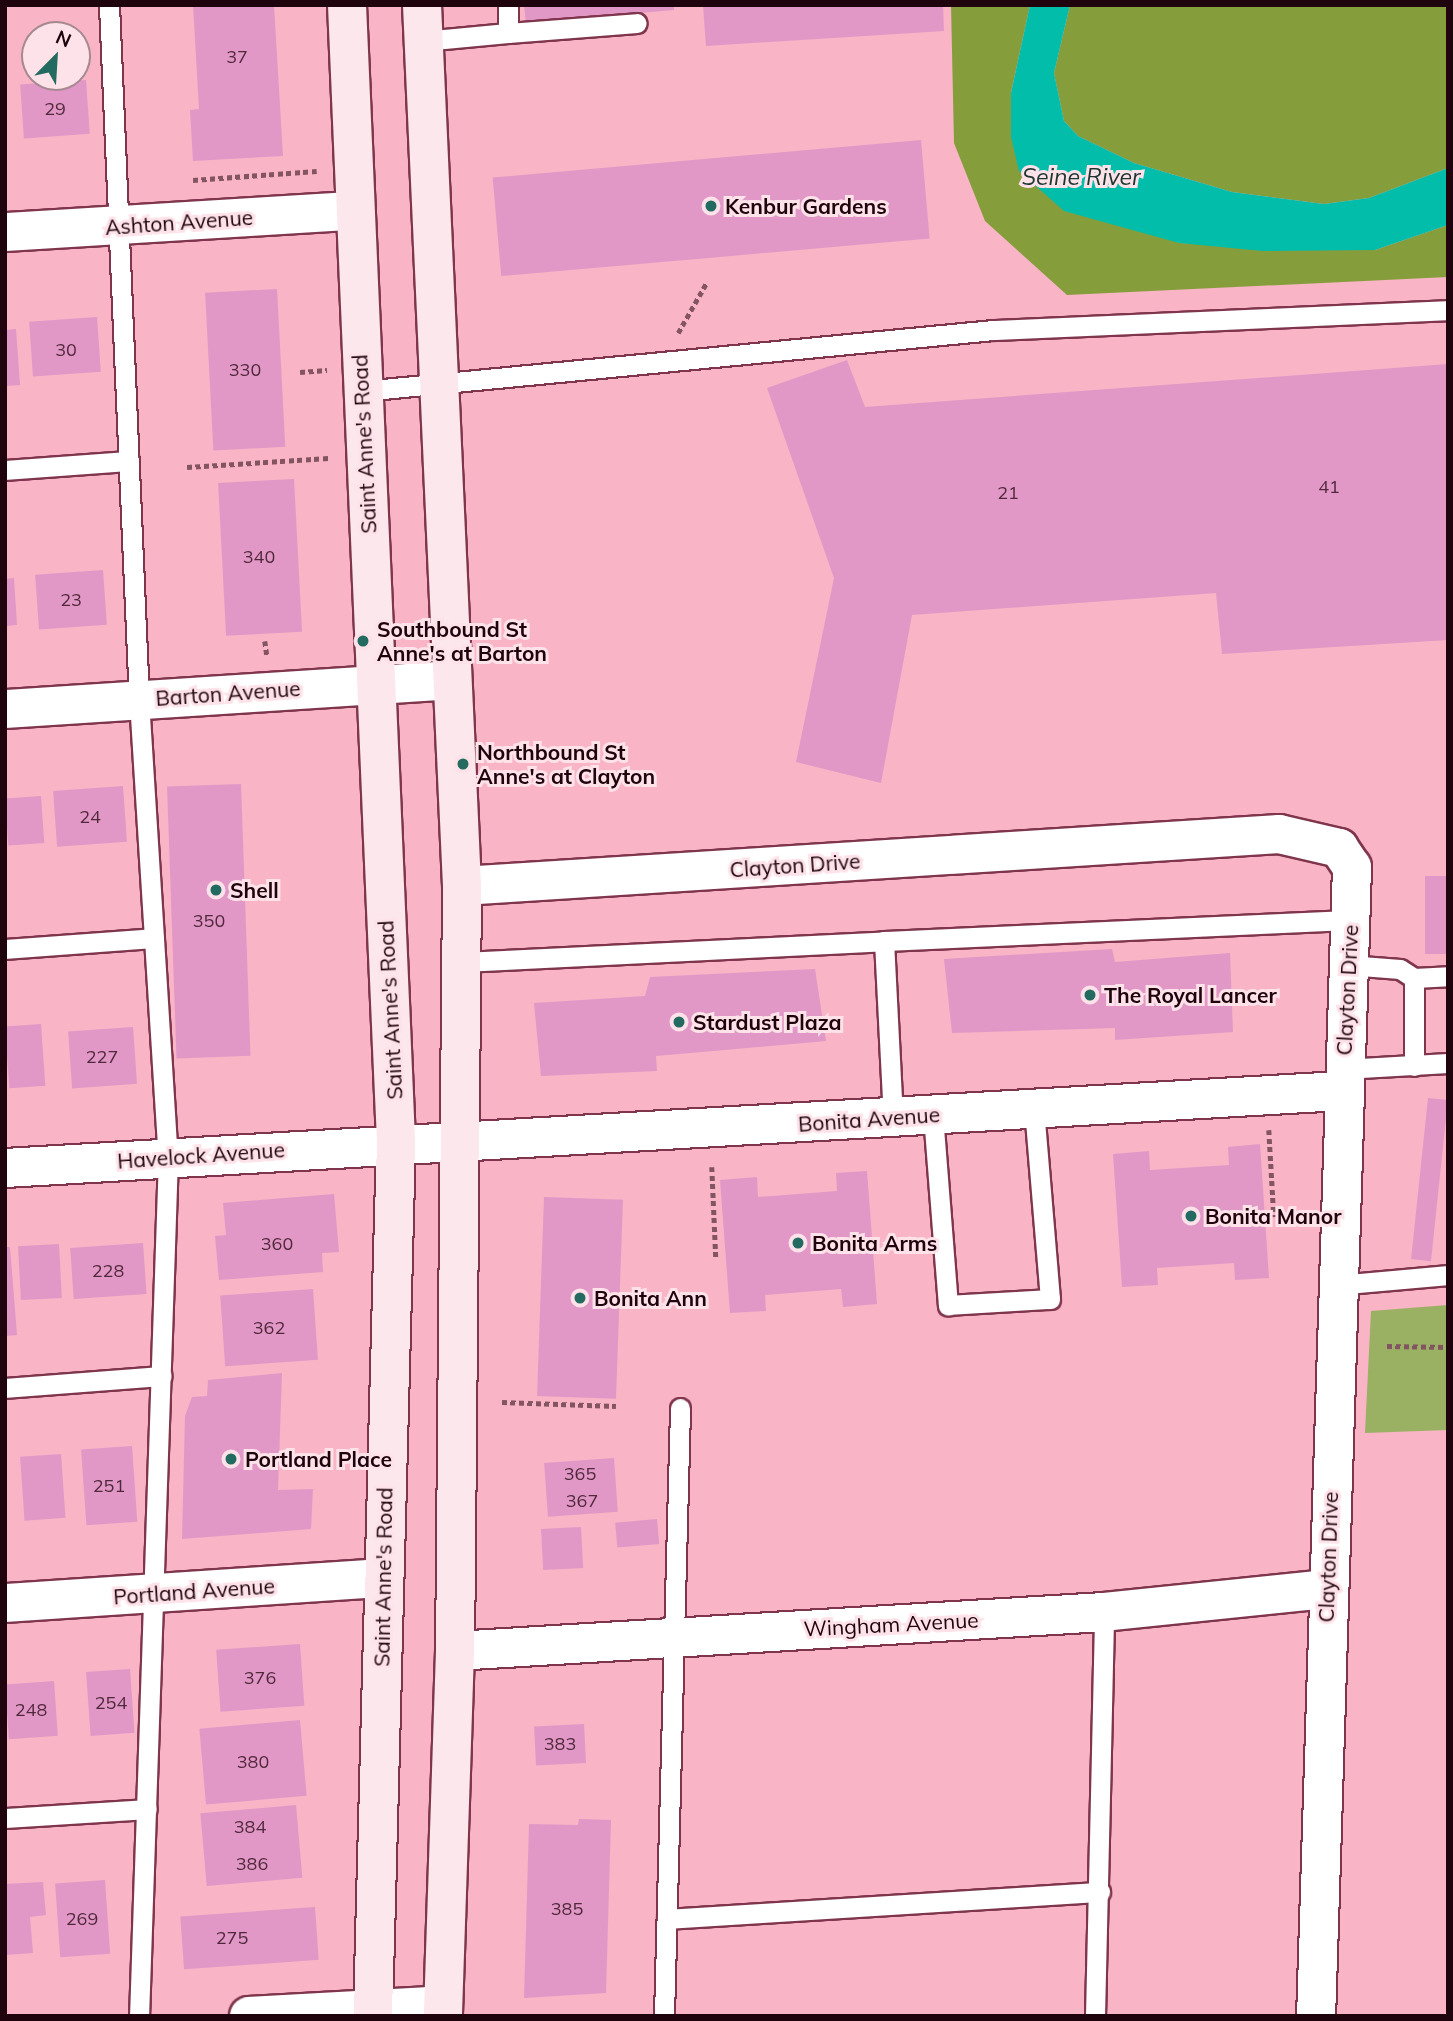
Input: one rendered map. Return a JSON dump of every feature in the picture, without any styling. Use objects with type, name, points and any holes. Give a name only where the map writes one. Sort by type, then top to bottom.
[{"type":"main road","name":"Saint Anne's Road","points":[[347,5],[352,211],[396,1141],[373,2011]]},
{"type":"main road","points":[[423,23],[450,680],[462,886],[463,1144],[455,1651],[443,2010]]},
{"type":"street","name":"Ashton Avenue","points":[[5,232],[352,211]]},
{"type":"street","name":"Barton Avenue","points":[[5,709],[450,680]]},
{"type":"street","name":"Clayton Drive","points":[[462,886],[1279,834],[1339,848],[1352,867],[1342,1080],[1326,1589],[1316,2016]]},
{"type":"street","name":"Bonita Avenue","points":[[396,1141],[463,1144],[1034,1109],[1342,1080]]},
{"type":"street","name":"Havelock Avenue","points":[[5,1168],[396,1141]]},
{"type":"street","name":"Portland Avenue","points":[[5,1604],[383,1578]]},
{"type":"street","name":"Wingham Avenue","points":[[455,1651],[1104,1612],[1326,1589]]},
{"type":"street","points":[[249,2016],[443,2010]]},
{"type":"lane","points":[[109,5],[139,700],[168,1157],[156,1593],[139,2016]]},
{"type":"lane","points":[[508,5],[508,33]]},
{"type":"lane","points":[[423,23],[508,33],[637,23]]},
{"type":"lane","points":[[362,391],[438,387],[993,330],[1448,310]]},
{"type":"lane","points":[[5,470],[129,461]]},
{"type":"lane","points":[[462,962],[1350,920]]},
{"type":"lane","points":[[5,949],[154,938]]},
{"type":"lane","points":[[884,941],[893,1118]]},
{"type":"lane","points":[[1348,965],[1400,969],[1414,978],[1448,976]]},
{"type":"lane","points":[[1414,978],[1414,1066]]},
{"type":"lane","points":[[1342,1080],[1414,1066],[1448,1063]]},
{"type":"lane","points":[[933,1115],[948,1305],[1050,1299],[1034,1109]]},
{"type":"lane","points":[[1336,1285],[1448,1275]]},
{"type":"lane","points":[[5,1388],[162,1376]]},
{"type":"lane","points":[[664,2016],[677,1636],[680,1408]]},
{"type":"lane","points":[[1095,2016],[1100,1892],[1104,1612]]},
{"type":"lane","points":[[5,1818],[147,1809]]},
{"type":"lane","points":[[667,1919],[1100,1892]]},
{"type":"path","points":[[241,167],[241,177]]},
{"type":"path","points":[[187,181],[321,170]]},
{"type":"path","points":[[300,372],[330,370]]},
{"type":"path","points":[[187,467],[333,458]]},
{"type":"path","points":[[265,640],[267,655]]},
{"type":"path","points":[[1269,1128],[1274,1217]]},
{"type":"path","points":[[712,1167],[716,1258]]},
{"type":"path","points":[[1387,1346],[1448,1347]]},
{"type":"path","points":[[502,1402],[616,1406]]},
{"type":"shaded area","points":[[951,5],[1030,5],[1011,93],[1179,243],[1375,250],[1448,225],[1448,277],[1067,295],[985,221],[954,143]]},
{"type":"shaded area","points":[[1070,5],[1448,5],[1448,168],[1369,198],[1324,204],[1232,192],[1134,163],[1078,136],[1064,121],[1054,73]]},
{"type":"shaded area","points":[[1448,1305],[1448,1430],[1365,1433],[1371,1311]]},
{"type":"water","name":"Seine River","points":[[1030,5],[1070,5],[1054,73],[1064,121],[1078,136],[1134,163],[1232,192],[1324,204],[1369,198],[1448,168],[1448,225],[1375,250],[1263,251],[1179,243],[1064,211],[1019,171],[1011,137],[1011,93]]},
{"type":"building","points":[[193,5],[274,5],[283,156],[193,161],[190,110],[199,109]]},
{"type":"building","points":[[524,5],[674,5],[674,10],[526,23]]},
{"type":"building","points":[[703,5],[943,5],[944,31],[706,46]]},
{"type":"building","points":[[20,85],[21,91],[87,91],[90,134],[24,138]]},
{"type":"building","name":"Kenbur Gardens","points":[[921,140],[930,239],[501,276],[493,177]]},
{"type":"building","points":[[277,289],[285,447],[213,451],[205,293]]},
{"type":"building","points":[[97,317],[101,372],[33,377],[29,322]]},
{"type":"building","points":[[16,329],[20,385],[5,386],[5,330]]},
{"type":"building","points":[[847,360],[865,407],[1448,364],[1448,640],[1222,654],[1216,593],[912,615],[881,783],[796,762],[834,578],[767,388]]},
{"type":"building","points":[[294,479],[302,632],[226,636],[218,483]]},
{"type":"building","points":[[103,570],[107,625],[39,630],[35,575]]},
{"type":"building","points":[[14,578],[17,625],[5,626],[5,579]]},
{"type":"building","points":[[241,784],[250,1056],[177,1058],[167,787]]},
{"type":"building","points":[[123,786],[127,842],[57,847],[53,791]]},
{"type":"building","points":[[41,796],[44,843],[8,845],[5,799]]},
{"type":"building","points":[[1425,876],[1448,876],[1448,954],[1425,954]]},
{"type":"building","name":"The Royal Lancer","points":[[1112,949],[1115,962],[1230,953],[1233,1032],[1115,1040],[1115,1028],[952,1033],[944,959]]},
{"type":"building","name":"Stardust Plaza","points":[[815,969],[826,1041],[656,1056],[657,1071],[541,1076],[534,1003],[645,996],[650,977]]},
{"type":"building","points":[[41,1024],[45,1086],[9,1088],[5,1027]]},
{"type":"building","points":[[133,1027],[137,1084],[72,1088],[68,1032]]},
{"type":"building","points":[[1428,1098],[1448,1100],[1431,1261],[1411,1259]]},
{"type":"building","name":"Bonita Manor","points":[[1260,1144],[1269,1278],[1235,1280],[1234,1263],[1157,1268],[1158,1285],[1122,1287],[1113,1154],[1149,1151],[1150,1170],[1229,1165],[1228,1147]]},
{"type":"building","name":"Bonita Arms","points":[[867,1171],[877,1304],[843,1307],[841,1289],[765,1295],[766,1311],[730,1313],[720,1180],[757,1177],[758,1197],[837,1191],[836,1173]]},
{"type":"building","points":[[334,1194],[339,1252],[322,1253],[323,1272],[219,1280],[215,1236],[226,1235],[223,1203]]},
{"type":"building","name":"Bonita Ann","points":[[544,1197],[623,1200],[616,1399],[537,1396]]},
{"type":"building","points":[[143,1243],[147,1294],[74,1299],[70,1248]]},
{"type":"building","points":[[59,1244],[62,1298],[21,1300],[18,1246]]},
{"type":"building","points":[[5,1247],[10,1247],[17,1335],[5,1336]]},
{"type":"building","points":[[313,1289],[318,1360],[225,1366],[220,1295]]},
{"type":"building","name":"Portland Place","points":[[282,1373],[278,1490],[313,1489],[311,1529],[182,1539],[185,1416],[192,1397],[207,1396],[208,1380]]},
{"type":"building","points":[[132,1446],[137,1522],[86,1525],[81,1450]]},
{"type":"building","points":[[61,1454],[65,1518],[25,1521],[20,1457]]},
{"type":"building","points":[[614,1458],[618,1512],[548,1517],[544,1463]]},
{"type":"building","points":[[657,1519],[659,1544],[617,1548],[615,1523]]},
{"type":"building","points":[[581,1527],[583,1568],[543,1570],[541,1529]]},
{"type":"building","points":[[300,1644],[304,1706],[221,1712],[216,1650]]},
{"type":"building","points":[[130,1669],[134,1733],[91,1736],[86,1672]]},
{"type":"building","points":[[54,1681],[58,1736],[9,1739],[5,1684]]},
{"type":"building","points":[[300,1720],[307,1796],[206,1805],[199,1729]]},
{"type":"building","points":[[584,1724],[586,1763],[536,1766],[534,1727]]},
{"type":"building","points":[[296,1805],[302,1878],[207,1886],[200,1813]]},
{"type":"building","points":[[579,1819],[611,1820],[606,1993],[524,1998],[529,1824],[578,1825]]},
{"type":"building","points":[[105,1880],[110,1954],[60,1957],[55,1883]]},
{"type":"building","points":[[43,1882],[46,1915],[30,1917],[33,1953],[5,1955],[5,1884]]},
{"type":"building","points":[[315,1907],[319,1960],[184,1969],[180,1916]]},
{"type":"place","name":"Kenbur Gardens","points":[[711,206]]},
{"type":"place","name":"Southbound St Anne's at Barton","points":[[363,641]]},
{"type":"place","name":"Northbound St Anne's at Clayton","points":[[463,764]]},
{"type":"place","name":"Shell","points":[[216,890]]},
{"type":"place","name":"The Royal Lancer","points":[[1090,995]]},
{"type":"place","name":"Stardust Plaza","points":[[679,1022]]},
{"type":"place","name":"Bonita Manor","points":[[1191,1216]]},
{"type":"place","name":"Bonita Arms","points":[[798,1243]]},
{"type":"place","name":"Bonita Ann","points":[[580,1298]]},
{"type":"place","name":"Portland Place","points":[[231,1459]]}]
